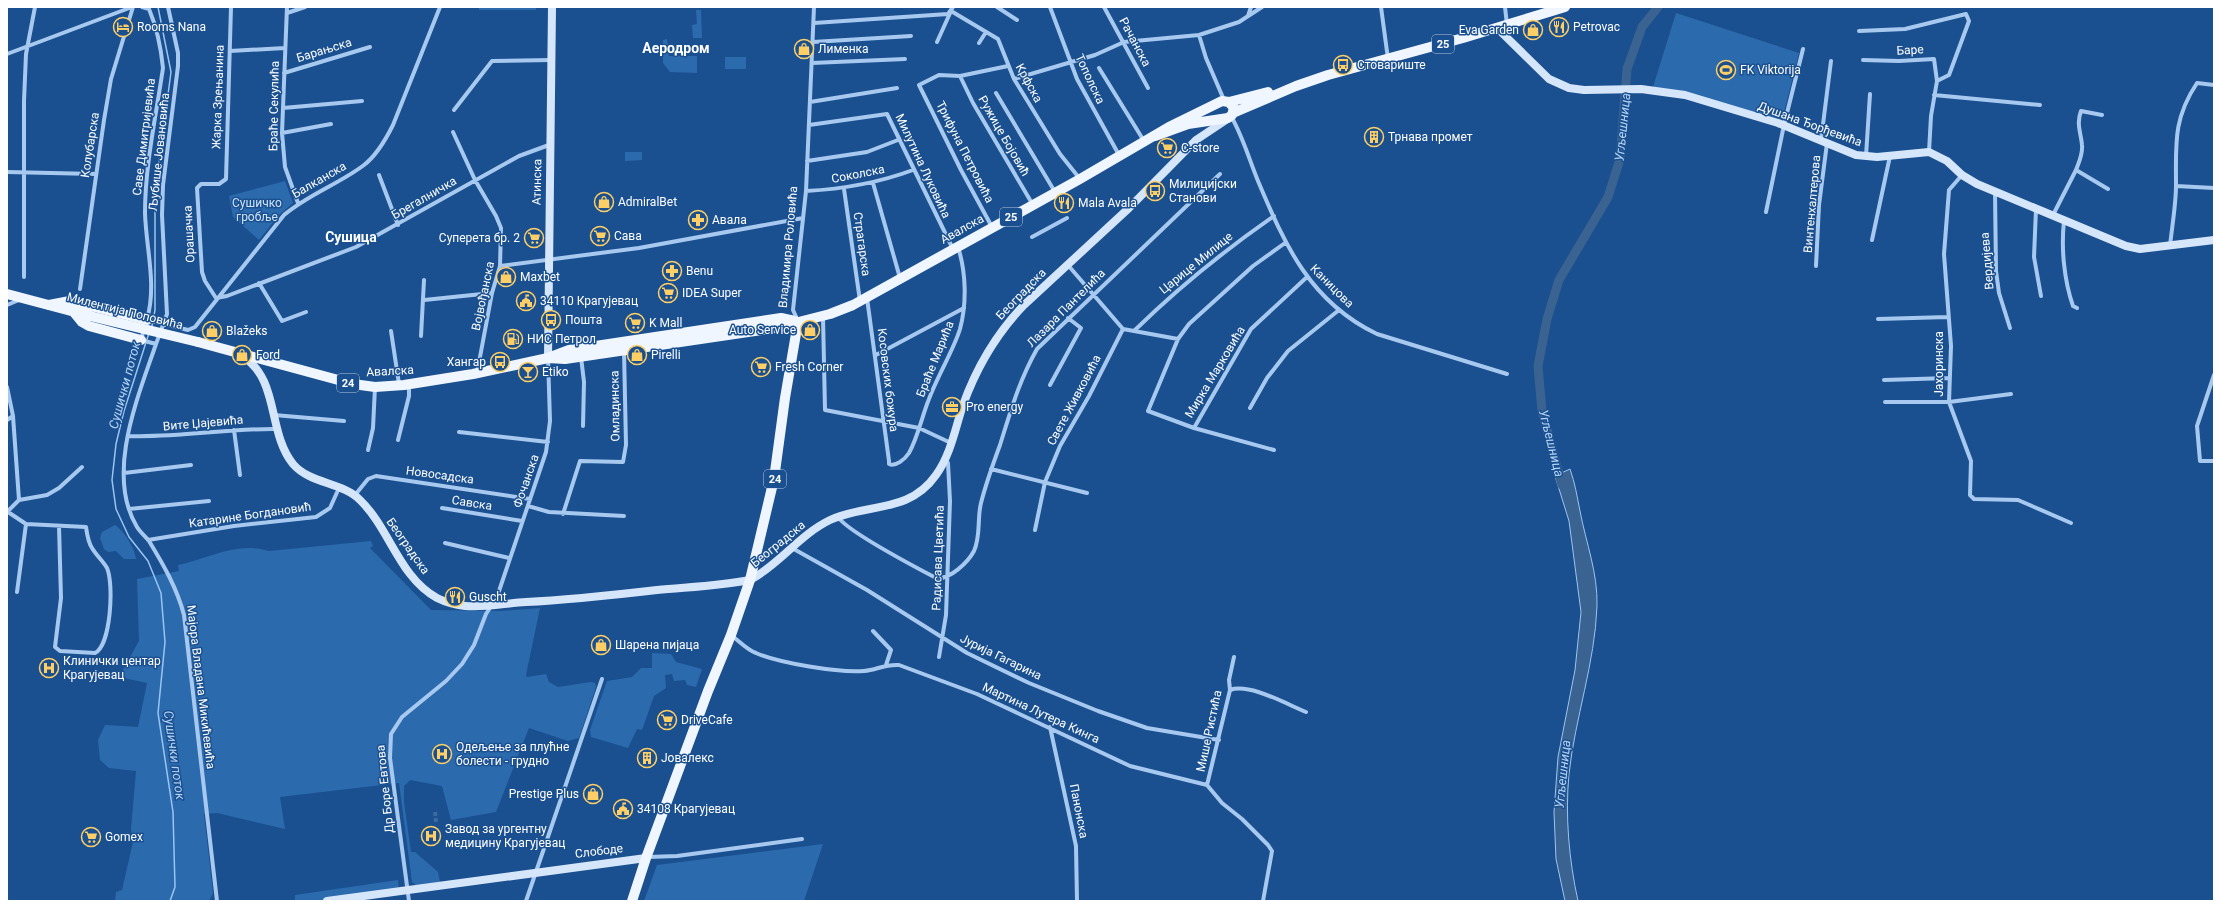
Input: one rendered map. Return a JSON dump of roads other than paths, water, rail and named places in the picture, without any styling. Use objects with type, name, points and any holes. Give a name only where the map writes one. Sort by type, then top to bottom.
[{"type":"main road","name":"25","points":[[1155,136],[1224,102],[1296,86],[1564,7]]},
{"type":"main road","name":"25","points":[[1155,136],[1188,124],[1229,116],[1296,86]]},
{"type":"main road","points":[[1224,102],[1233,105],[1229,116],[1216,111],[1224,102]]},
{"type":"main road","name":"Авалска","points":[[548,358],[565,359],[720,337],[823,316],[864,300],[1155,136]]},
{"type":"main road","name":"Милентија Поповића","points":[[7,294],[236,352]]},
{"type":"main road","points":[[49,305],[70,301],[149,320]]},
{"type":"main road","points":[[73,311],[82,322],[89,326],[142,341]]},
{"type":"main road","name":"Авалска","points":[[236,352],[353,384],[375,387],[404,385],[477,374],[548,358],[569,350],[781,318],[798,322]]},
{"type":"main road","name":"Владимира Роловића","points":[[750,580],[774,479],[785,398],[798,322]]},
{"type":"main road","name":"24","points":[[632,901],[646,858],[708,691],[731,635],[750,580]]},
{"type":"street","points":[[24,277],[23,172],[28,47],[35,7]]},
{"type":"street","points":[[7,54],[132,7]]},
{"type":"street","name":"Колубарска","points":[[80,289],[95,174],[111,79],[132,7]]},
{"type":"street","name":"Саве Димитријевића","points":[[142,7],[148,8],[158,36],[163,68],[148,175],[145,212],[151,296],[149,320],[142,341]]},
{"type":"street","name":"Љубише Јовановића","points":[[129,436],[135,408],[154,344],[167,314],[162,214],[163,185],[178,66],[178,53],[168,7]]},
{"type":"street","name":"Жарка Зрењанина","points":[[218,184],[226,179],[231,7]]},
{"type":"street","name":"Браће Секулића","points":[[287,7],[282,133],[285,167],[298,203]]},
{"type":"street","points":[[287,13],[305,7]]},
{"type":"street","name":"Балканска","points":[[163,324],[188,330],[194,329],[216,298],[277,222],[298,203],[365,164],[379,149],[393,125],[440,7]]},
{"type":"street","name":"Атинска","points":[[548,358],[549,145],[552,7]]},
{"type":"street","name":"Владимира Роловића","points":[[798,322],[793,310],[806,191],[814,7]]},
{"type":"street","points":[[997,7],[1017,20]]},
{"type":"street","name":"Тополска","points":[[1050,7],[1070,62],[1086,97],[1120,156]]},
{"type":"street","name":"Рачанска","points":[[1104,7],[1148,88]]},
{"type":"street","points":[[1248,17],[1251,7]]},
{"type":"street","points":[[1014,79],[1095,55],[1124,42],[1199,35],[1248,17],[1262,7]]},
{"type":"street","points":[[1381,7],[1388,59]]},
{"type":"street","points":[[1502,26],[1505,7]]},
{"type":"street","points":[[814,23],[951,11],[937,42]]},
{"type":"street","name":"Крфска","points":[[951,11],[998,39],[1014,79],[1060,154],[1080,179]]},
{"type":"street","points":[[1859,31],[1905,29],[1966,14],[1969,21],[1949,74],[1937,81],[1934,95],[1929,152],[1947,161],[1962,175],[1995,192],[2126,246],[2140,249],[2214,240]]},
{"type":"street","name":"Душана Ђорђевића","points":[[1502,26],[1549,80],[1559,84],[1584,90],[1641,89],[1685,95],[1784,125],[1824,142],[1856,154],[1866,156],[1890,156],[1929,152]]},
{"type":"street","points":[[979,43],[986,32]]},
{"type":"street","points":[[1199,35],[1206,58],[1224,102]]},
{"type":"street","points":[[813,42],[911,36]]},
{"type":"street","name":"Барањска","points":[[284,73],[370,46]]},
{"type":"street","points":[[230,51],[285,48]]},
{"type":"street","points":[[1766,212],[1784,125],[1803,49]]},
{"type":"street","points":[[812,63],[905,59]]},
{"type":"street","name":"Баре","points":[[1864,60],[1899,61],[1934,59],[1937,81]]},
{"type":"street","points":[[454,110],[489,63],[496,61],[551,60]]},
{"type":"street","name":"Винтенхалтерова","points":[[1816,266],[1830,62]]},
{"type":"street","points":[[960,76],[1008,66]]},
{"type":"street","points":[[1100,68],[1144,142]]},
{"type":"street","name":"Трифуна Петровића","points":[[960,76],[939,75],[919,85],[961,170],[993,227]]},
{"type":"street","name":"Ружице Бојовић","points":[[960,76],[973,103],[1033,206]]},
{"type":"street","points":[[2170,246],[2176,186],[2175,158],[2177,127],[2191,92],[2197,83],[2214,85]]},
{"type":"street","points":[[810,102],[897,88]]},
{"type":"street","points":[[996,93],[1056,192]]},
{"type":"street","points":[[1866,156],[1870,94]]},
{"type":"street","points":[[1934,95],[2040,105]]},
{"type":"street","points":[[283,108],[362,101]]},
{"type":"street","points":[[2053,215],[2082,156],[2082,145],[2078,127],[2078,118],[2081,111],[2102,115]]},
{"type":"street","name":"Милутина Луковића","points":[[809,125],[887,114],[913,170],[955,248]]},
{"type":"street","name":"Каницова","points":[[1229,116],[1285,243],[1307,277],[1340,310],[1361,326],[1377,334],[1507,374]]},
{"type":"street","name":"Београдска","points":[[236,352],[251,362],[258,370],[265,385],[278,429],[288,455],[297,467],[313,477],[340,487],[355,495],[367,508],[407,570],[424,588],[438,598],[466,606],[492,605],[573,600],[750,580],[769,569],[819,526],[838,517],[881,508],[907,499],[919,492],[934,478],[945,459],[969,389],[997,338],[1016,313],[1129,208],[1196,140],[1229,116]]},
{"type":"street","points":[[282,133],[331,124]]},
{"type":"street","name":"Војвођанска","points":[[453,132],[475,180],[500,225],[502,242],[500,266],[492,293],[477,374]]},
{"type":"street","points":[[807,161],[867,152],[898,140]]},
{"type":"street","name":"Брегалничка","points":[[216,298],[227,296],[344,253],[398,225],[526,152],[549,145]]},
{"type":"street","points":[[1872,240],[1890,156]]},
{"type":"street","name":"Соколска","points":[[806,191],[844,189],[913,170]]},
{"type":"street","points":[[2076,170],[2108,189]]},
{"type":"street","points":[[7,172],[95,174]]},
{"type":"street","points":[[379,174],[398,225]]},
{"type":"street","name":"Лазара Пантелића","points":[[947,576],[963,564],[974,551],[978,538],[980,504],[1023,374],[1037,349],[1220,174]]},
{"type":"street","name":"Јахоринска","points":[[1962,175],[1949,190],[1944,254],[1951,346],[1949,402],[1971,461],[1970,495],[1974,498],[2018,500],[2072,523]]},
{"type":"street","points":[[873,182],[900,279]]},
{"type":"street","name":"Орашачка","points":[[216,298],[205,281],[202,272],[197,188],[201,184],[218,184]]},
{"type":"street","points":[[2176,186],[2214,188]]},
{"type":"street","name":"Страгарска","points":[[844,189],[864,300]]},
{"type":"street","name":"Вердијева","points":[[1995,192],[1996,271],[1999,293],[2010,328]]},
{"type":"street","points":[[2036,209],[2034,256],[2041,296]]},
{"type":"street","name":"Царице Милице","points":[[1135,330],[1157,309],[1226,250],[1274,216]]},
{"type":"street","points":[[500,266],[639,248],[803,218]]},
{"type":"street","points":[[1032,238],[1067,218]]},
{"type":"street","points":[[2064,220],[2062,235],[2067,285],[2073,306],[2077,308]]},
{"type":"street","points":[[1067,264],[1124,328],[1178,339],[1189,324],[1206,308],[1253,266],[1285,243]]},
{"type":"street","name":"Браће Марића","points":[[889,464],[897,464],[907,456],[932,392],[960,330],[964,308],[963,272],[955,248]]},
{"type":"street","name":"Мирка Марковића","points":[[1194,428],[1251,329],[1307,277]]},
{"type":"street","points":[[421,336],[424,280]]},
{"type":"street","points":[[259,283],[282,321],[306,312]]},
{"type":"street","points":[[424,300],[492,293]]},
{"type":"street","points":[[7,306],[23,298]]},
{"type":"street","name":"Косовских божура","points":[[864,300],[876,355],[889,464]]},
{"type":"street","points":[[876,355],[964,308]]},
{"type":"street","points":[[1250,408],[1267,378],[1288,351],[1340,310]]},
{"type":"street","points":[[823,316],[825,410],[919,428],[951,443]]},
{"type":"street","points":[[1878,319],[1948,316]]},
{"type":"street","points":[[1050,385],[1081,328],[1068,318]]},
{"type":"street","points":[[149,320],[163,324]]},
{"type":"street","name":"Свете Живковића","points":[[1035,530],[1045,482],[1060,446],[1089,396],[1124,328]]},
{"type":"street","points":[[391,331],[404,385],[409,396],[398,440]]},
{"type":"street","name":"Мирка Марковића","points":[[1178,339],[1148,411],[1194,428],[1274,450]]},
{"type":"street","points":[[142,341],[154,344]]},
{"type":"street","name":"Омладинска","points":[[563,514],[580,461],[623,462],[626,446],[624,350]]},
{"type":"street","points":[[581,357],[584,382],[583,426]]},
{"type":"street","name":"Фочанска","points":[[492,605],[544,462],[550,421],[548,358]]},
{"type":"street","points":[[2214,375],[2197,426],[2200,461],[2214,461]]},
{"type":"street","points":[[1884,380],[1949,378]]},
{"type":"street","points":[[7,387],[13,416],[19,500]]},
{"type":"street","points":[[368,450],[373,428],[375,387]]},
{"type":"street","points":[[1885,402],[1949,402],[2012,394]]},
{"type":"street","points":[[274,415],[344,421]]},
{"type":"street","points":[[7,420],[13,416]]},
{"type":"street","name":"Вите Џајевића","points":[[129,436],[174,436],[234,430],[278,429]]},
{"type":"street","points":[[234,430],[240,475]]},
{"type":"street","points":[[459,432],[548,442]]},
{"type":"street","name":"Мајора Владана Микићевића","points":[[129,436],[124,473],[124,492],[129,509],[137,527],[148,540],[177,592],[184,615],[217,901]]},
{"type":"street","name":"Радисава Цветића","points":[[939,657],[942,637],[945,630],[950,501],[948,463],[945,459]]},
{"type":"street","points":[[124,473],[191,465]]},
{"type":"street","points":[[59,526],[61,598],[55,647],[60,651],[95,653],[101,648],[110,617],[110,593],[107,568],[92,548],[86,527],[26,524],[7,512],[19,500],[47,495],[71,479],[82,467]]},
{"type":"street","points":[[991,469],[1087,493]]},
{"type":"street","name":"Новосадска","points":[[355,495],[368,478],[376,476],[530,499]]},
{"type":"street","name":"Катарине Богдановић","points":[[148,540],[241,525],[316,517],[330,508],[340,487]]},
{"type":"street","points":[[129,509],[209,501]]},
{"type":"street","points":[[528,506],[563,514],[624,516]]},
{"type":"street","name":"Савска","points":[[442,508],[522,521]]},
{"type":"street","points":[[838,517],[842,523],[868,540],[930,575],[940,578],[947,576]]},
{"type":"street","points":[[17,592],[26,524]]},
{"type":"street","points":[[445,543],[509,558]]},
{"type":"street","name":"Јурија Гагарина","points":[[792,548],[867,590],[967,653],[1030,683],[1098,711],[1147,728],[1219,740]]},
{"type":"street","name":"Др Боре Евтова","points":[[410,901],[390,758],[391,734],[402,717],[446,681],[462,664],[474,645],[492,605]]},
{"type":"street","points":[[873,631],[891,650],[886,665]]},
{"type":"street","name":"Мартина Лутера Кинга","points":[[731,635],[755,653],[782,661],[846,671],[866,671],[886,665],[900,665],[977,694],[1050,727],[1130,766],[1207,785]]},
{"type":"street","name":"Мише Ристића","points":[[1207,785],[1230,690],[1229,680],[1234,657]]},
{"type":"street","points":[[526,901],[602,679]]},
{"type":"street","points":[[1230,690],[1239,688],[1251,690],[1306,712]]},
{"type":"street","name":"Панонска","points":[[1050,727],[1076,846],[1077,901]]},
{"type":"street","points":[[1207,785],[1222,803],[1242,819],[1272,851],[1262,901]]},
{"type":"street","name":"Слободе","points":[[327,901],[536,871],[646,858],[677,856],[802,839]]},
{"type":"water","points":[[1570,469],[1575,484],[1582,523],[1591,558],[1597,594],[1593,648],[1572,753],[1567,806],[1572,870],[1578,901],[1565,901],[1556,859],[1554,812],[1558,757],[1575,670],[1581,612],[1569,521],[1555,476]]},
{"type":"waterway","name":"Сушички поток","points":[[152,326],[155,310],[155,192],[171,72],[158,7]]},
{"type":"waterway","name":"Угљешница","points":[[1562,485],[1542,411],[1538,366],[1547,319],[1559,280],[1608,197],[1620,159],[1627,69],[1642,27],[1658,7]]},
{"type":"waterway","name":"Сушички поток","points":[[149,333],[124,411],[116,444],[112,480],[116,509],[129,537],[148,561],[161,593],[165,642],[158,713],[173,812],[175,887],[170,901]]},
{"type":"tunnel","points":[[435,812],[436,822]]},
{"type":"place","name":"Rooms Nana","points":[[123,27]]},
{"type":"place","name":"Petrovac","points":[[1559,27]]},
{"type":"place","name":"Eva Garden","points":[[1533,30]]},
{"type":"place","name":"Лименка","points":[[804,49]]},
{"type":"place","name":"Стовариште","points":[[1343,65]]},
{"type":"place","name":"FK Viktorija","points":[[1726,70]]},
{"type":"place","name":"Трнава промет","points":[[1374,137]]},
{"type":"place","name":"C-store","points":[[1167,148]]},
{"type":"place","name":"Милицијски Станови","points":[[1155,191]]},
{"type":"place","name":"AdmiralBet","points":[[604,202]]},
{"type":"place","name":"Mala Avala","points":[[1064,203]]},
{"type":"place","name":"Авала","points":[[698,220]]},
{"type":"place","name":"Сава","points":[[600,236]]},
{"type":"place","name":"Суперета бр. 2","points":[[534,238]]},
{"type":"place","name":"Benu","points":[[672,271]]},
{"type":"place","name":"Maxbet","points":[[506,277]]},
{"type":"place","name":"IDEA Super","points":[[668,293]]},
{"type":"place","name":"34110 Крагујевац","points":[[526,301]]},
{"type":"place","name":"Пошта","points":[[551,320]]},
{"type":"place","name":"K Mall","points":[[635,323]]},
{"type":"place","name":"Auto Service","points":[[810,330]]},
{"type":"place","name":"Blažeks","points":[[212,331]]},
{"type":"place","name":"НИС Петрол","points":[[513,339]]},
{"type":"place","name":"Ford","points":[[242,355]]},
{"type":"place","name":"Pirelli","points":[[637,355]]},
{"type":"place","name":"Хангар","points":[[500,362]]},
{"type":"place","name":"Fresh Corner","points":[[761,367]]},
{"type":"place","name":"Etiko","points":[[528,372]]},
{"type":"place","name":"Pro energy","points":[[952,407]]},
{"type":"place","name":"Guscht","points":[[455,597]]},
{"type":"place","name":"Шарена пијаца","points":[[601,645]]},
{"type":"place","name":"Клинички центар Крагујевац","points":[[49,668]]},
{"type":"place","name":"DriveCafe","points":[[667,720]]},
{"type":"place","name":"Одељење за плућне болести - грудно","points":[[442,754]]},
{"type":"place","name":"Јовалекс","points":[[647,758]]},
{"type":"place","name":"Prestige Plus","points":[[593,794]]},
{"type":"place","name":"34108 Крагујевац","points":[[623,809]]},
{"type":"place","name":"Завод за ургентну медицину Крагујевац","points":[[431,836]]},
{"type":"place","name":"Gomex","points":[[91,837]]},
{"type":"district","name":"Аеродром","points":[[676,48]]},
{"type":"district","name":"Сушица","points":[[351,237]]},
{"type":"park label","name":"Сушичко гробље","points":[[257,210]]}]
